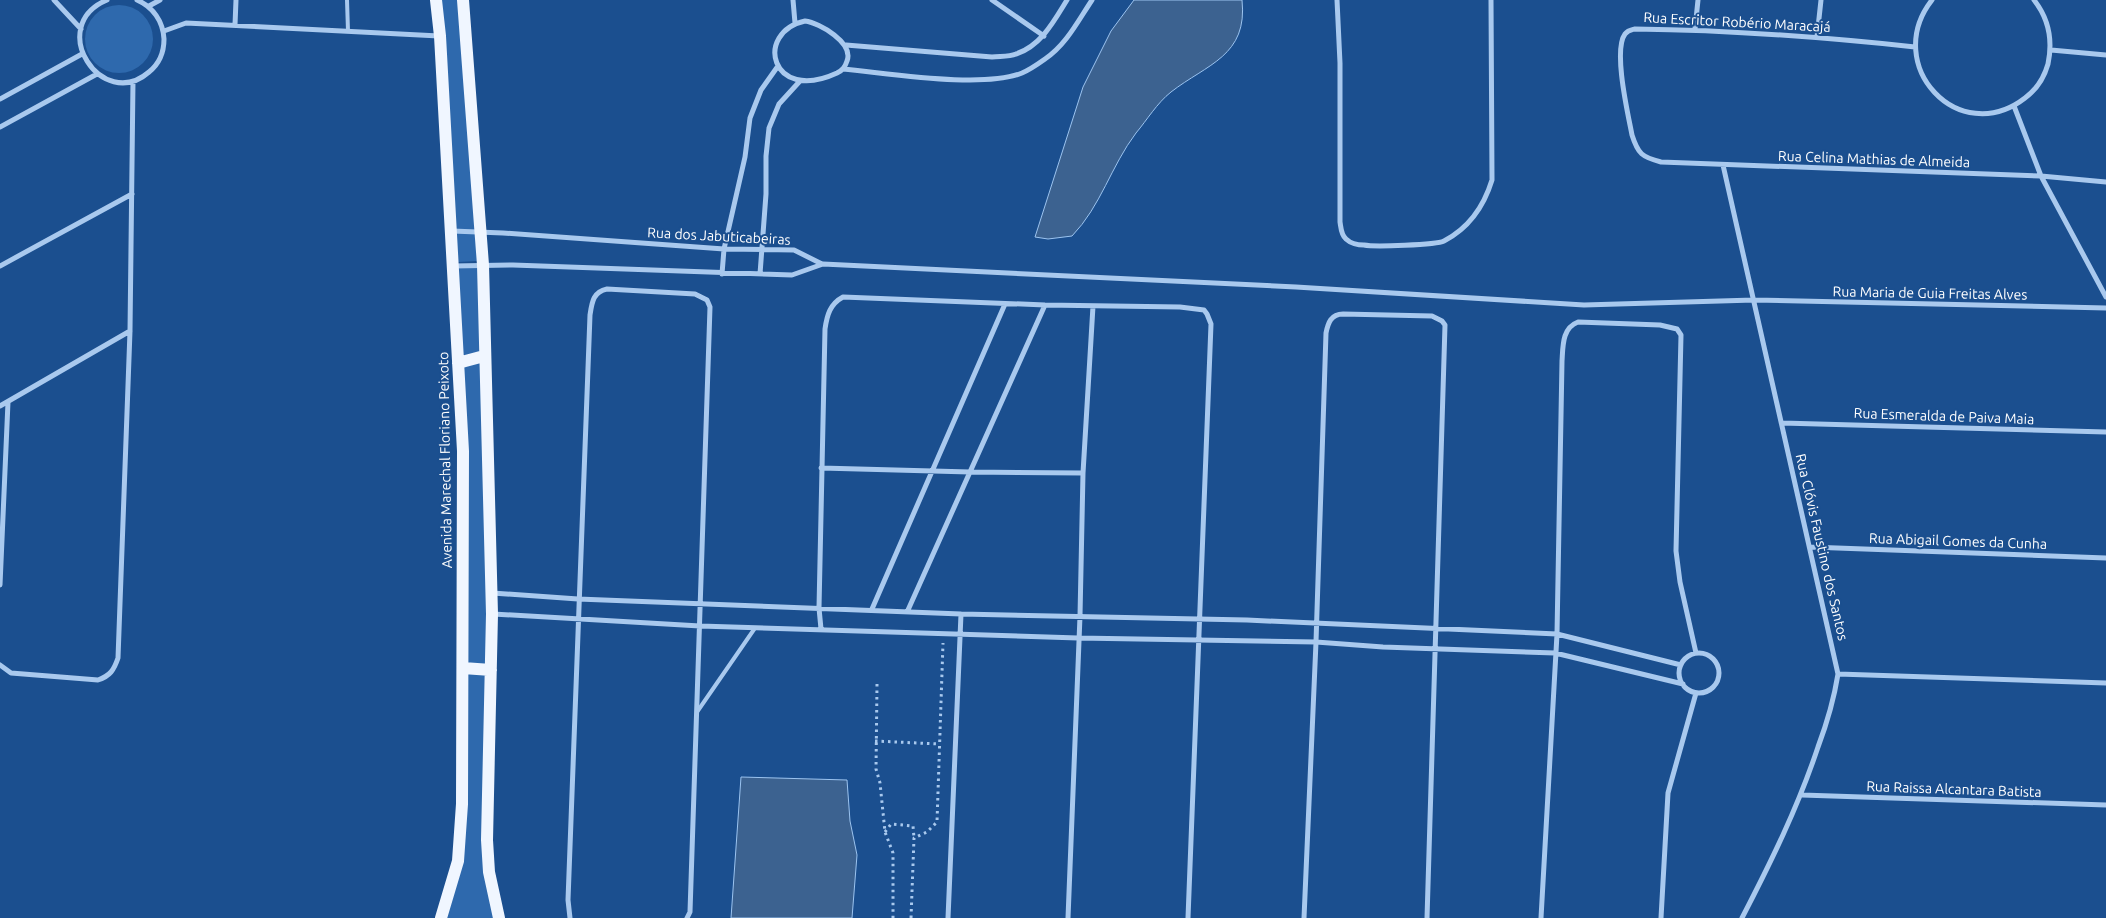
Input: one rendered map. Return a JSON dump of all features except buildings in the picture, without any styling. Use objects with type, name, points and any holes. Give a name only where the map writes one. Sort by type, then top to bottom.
[{"type":"main road","name":"Avenida Marechal Floriano Peixoto","points":[[436,0],[440,36],[463,451],[462,804],[458,861],[441,918]]},
{"type":"main road","points":[[463,0],[483,265],[492,593],[487,840],[489,872],[499,918]]},
{"type":"main road","points":[[458,363],[484,356]]},
{"type":"main road","points":[[462,668],[491,670]]},
{"type":"street","points":[[54,0],[81,29]]},
{"type":"street","points":[[105,0],[86,17],[81,29],[82,54],[88,65],[97,74],[108,80],[121,82],[133,81],[145,76],[161,56],[164,44],[164,32],[161,22],[149,6],[137,0]]},
{"type":"street","points":[[149,6],[160,0]]},
{"type":"street","points":[[235,25],[236,0]]},
{"type":"street","points":[[793,0],[795,23]]},
{"type":"street","points":[[992,0],[1044,36]]},
{"type":"street","points":[[1068,0],[1044,36],[1029,48],[1015,55],[992,57],[846,45],[814,22],[804,21],[795,23],[785,29],[776,49],[776,60],[783,74],[800,81],[836,73],[843,69],[958,80],[996,79],[1021,73],[1046,58],[1066,39],[1092,0]]},
{"type":"street","points":[[1337,0],[1340,63],[1340,222],[1342,234],[1346,239],[1365,246],[1441,242],[1458,233],[1476,215],[1487,197],[1492,180],[1491,0]]},
{"type":"street","points":[[1695,29],[1698,0]]},
{"type":"street","points":[[1817,37],[1821,0]]},
{"type":"street","points":[[1932,0],[1924,11],[1917,28],[1914,47],[1919,70],[1930,90],[1948,105],[1970,113],[1992,113],[2014,106],[2033,92],[2046,73],[2051,50],[2050,29],[2042,10],[2034,0]]},
{"type":"street","points":[[164,32],[186,23],[440,36]]},
{"type":"street","name":"Rua Escritor Robério Maracajá","points":[[1641,155],[1636,148],[1632,135],[1622,78],[1620,53],[1624,36],[1628,31],[1636,29],[1695,29],[1817,37],[1914,47]]},
{"type":"street","points":[[843,69],[848,58],[846,45]]},
{"type":"street","points":[[2051,50],[2106,55]]},
{"type":"street","points":[[0,100],[82,54]]},
{"type":"street","points":[[722,274],[724,249],[745,156],[750,118],[761,90],[778,66]]},
{"type":"street","points":[[0,127],[97,74]]},
{"type":"street","points":[[0,665],[11,674],[98,680],[106,677],[115,666],[118,658],[130,331],[133,81]]},
{"type":"street","points":[[760,274],[769,128],[779,104],[800,81]]},
{"type":"street","points":[[2014,106],[2041,176],[2106,297]]},
{"type":"street","name":"Rua Celina Mathias de Almeida","points":[[1641,155],[1661,162],[2041,176],[2106,182]]},
{"type":"street","name":"Rua Clóvis Faustino dos Santos","points":[[1723,165],[1838,674]]},
{"type":"street","points":[[0,266],[132,194]]},
{"type":"street","name":"Rua dos Jabuticabeiras","points":[[451,231],[479,231],[724,249],[762,248],[794,250],[823,264]]},
{"type":"street","points":[[453,266],[483,265],[792,275],[823,264]]},
{"type":"street","name":"Rua Maria de Guia Freitas Alves","points":[[823,264],[1296,287],[1533,303],[1615,305],[1754,300],[2106,308]]},
{"type":"street","points":[[570,918],[568,900],[590,315],[595,295],[600,290],[607,289],[695,294],[707,300],[710,307],[690,912],[687,918]]},
{"type":"street","points":[[821,629],[819,608],[825,329],[826,317],[835,302],[843,297],[1006,304],[1180,307],[1204,310],[1208,314],[1211,324],[1197,639],[1188,918]]},
{"type":"street","points":[[872,609],[1006,304]]},
{"type":"street","points":[[908,610],[1045,305]]},
{"type":"street","points":[[1068,918],[1080,616],[1083,473],[1093,306]]},
{"type":"street","points":[[1304,918],[1316,642],[1326,333],[1328,323],[1337,314],[1432,316],[1442,321],[1445,325],[1427,918]]},
{"type":"street","points":[[1541,918],[1557,634],[1562,361],[1566,331],[1571,324],[1578,322],[1660,325],[1677,329],[1681,335],[1676,551],[1680,582],[1696,653]]},
{"type":"street","points":[[0,406],[130,331]]},
{"type":"street","points":[[0,586],[8,402]]},
{"type":"street","name":"Rua Esmeralda de Paiva Maia","points":[[1782,423],[2106,432]]},
{"type":"street","points":[[821,468],[1083,473]]},
{"type":"street","name":"Rua Abigail Gomes da Cunha","points":[[1810,547],[2106,558]]},
{"type":"street","points":[[492,593],[578,599],[908,610],[961,614],[1198,619],[1557,634],[1681,665]]},
{"type":"street","points":[[492,614],[700,626],[943,632],[1078,638],[1316,642],[1435,649],[1555,653],[1683,684],[1696,693],[1702,693],[1714,687],[1717,682],[1718,663],[1708,654],[1696,653],[1689,655],[1681,665],[1679,672],[1683,684]]},
{"type":"street","points":[[948,918],[961,614]]},
{"type":"street","points":[[1742,918],[1767,871],[1802,795],[1835,697],[1838,674],[2106,683]]},
{"type":"street","points":[[1661,918],[1668,793],[1696,693]]},
{"type":"street","name":"Rua Raissa Alcantara Batista","points":[[1802,795],[2106,805]]},
{"type":"lane","points":[[347,0],[348,31]]},
{"type":"lane","points":[[697,712],[755,628]]},
{"type":"path","points":[[914,838],[927,832],[937,822],[943,632]]},
{"type":"path","points":[[877,684],[876,769],[880,783],[885,832],[893,853],[893,918]]},
{"type":"path","points":[[875,741],[939,744]]},
{"type":"path","points":[[885,832],[891,824],[913,826],[911,918]]},
{"type":"shaded area","points":[[440,0],[460,0],[477,261],[458,262]]},
{"type":"shaded area","points":[[1134,0],[1242,0],[1242,19],[1232,46],[1211,65],[1166,96],[1157,106],[1127,146],[1091,212],[1072,236],[1048,239],[1035,237],[1083,87],[1111,31]]},
{"type":"shaded area","points":[[119,5],[132,8],[143,15],[150,26],[153,39],[150,52],[143,63],[132,70],[119,73],[106,70],[95,63],[88,52],[85,39],[88,26],[95,15],[106,8]]},
{"type":"shaded area","points":[[456,268],[481,268],[483,354],[461,359]]},
{"type":"shaded area","points":[[481,359],[488,666],[463,665],[461,364]]},
{"type":"shaded area","points":[[466,671],[487,674],[495,918],[445,918],[462,860]]},
{"type":"shaded area","points":[[741,777],[847,780],[850,821],[857,855],[852,918],[731,918]]}]
